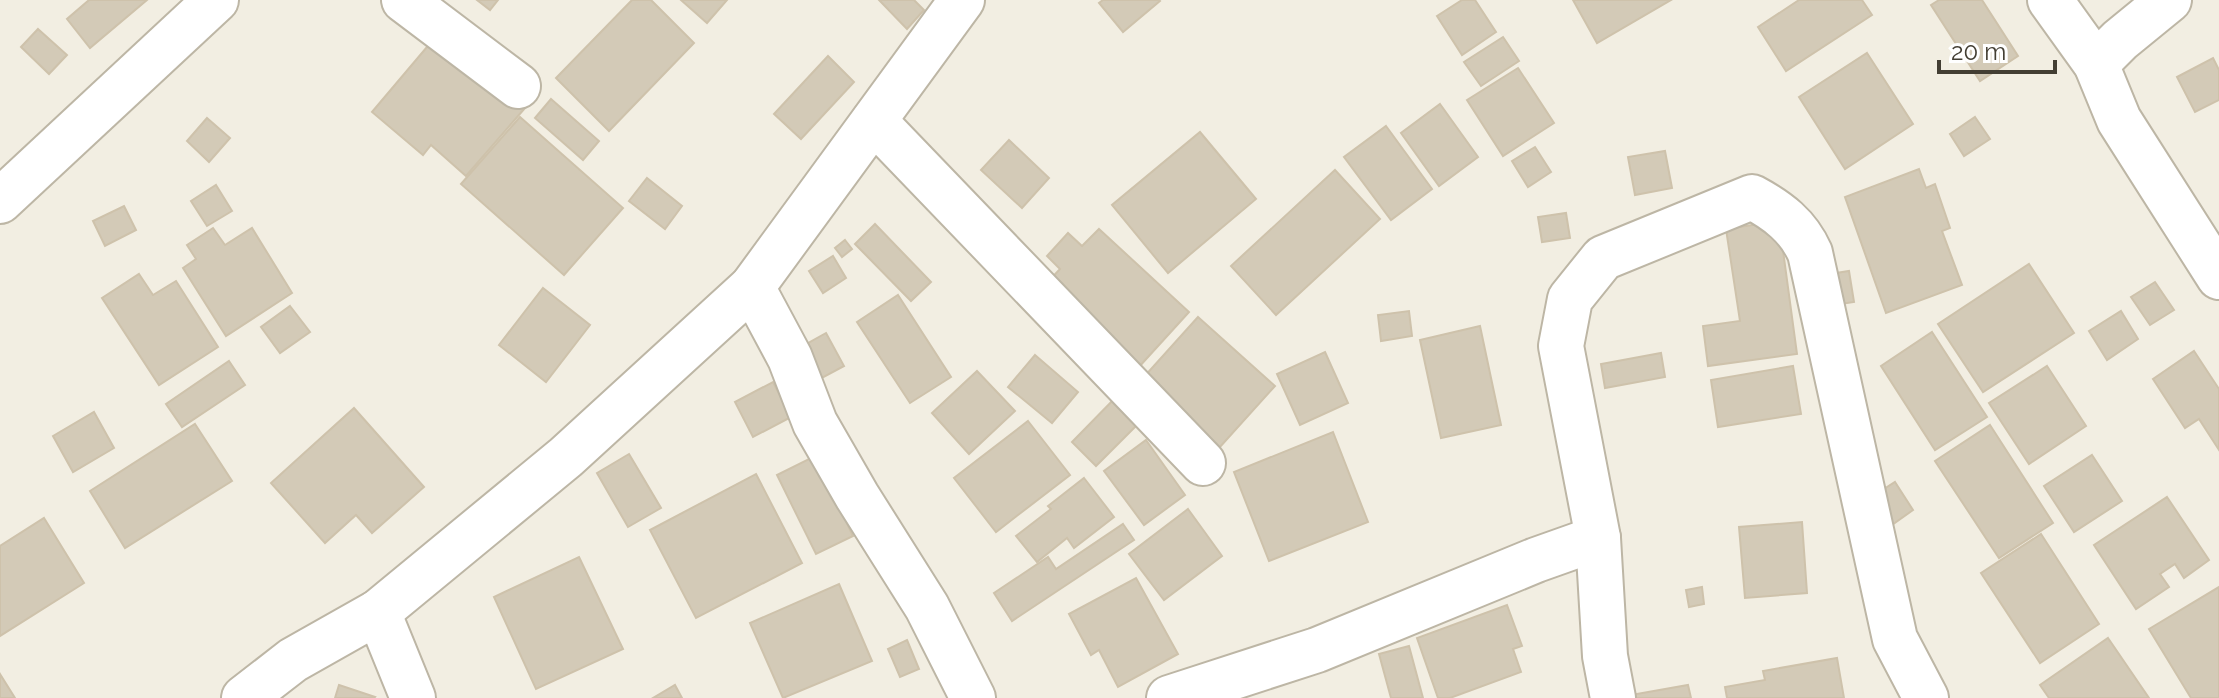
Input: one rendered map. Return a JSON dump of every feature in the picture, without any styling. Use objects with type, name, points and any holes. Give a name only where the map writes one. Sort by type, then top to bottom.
[{"type":"street","points":[[0,201],[216,0]]},
{"type":"street","points":[[404,0],[518,86]]},
{"type":"street","points":[[244,698],[293,660],[378,612],[566,457],[752,287],[962,0]]},
{"type":"street","points":[[2050,0],[2096,64],[2119,120],[2160,189],[2219,277]]},
{"type":"street","points":[[2096,64],[2169,0]]},
{"type":"street","points":[[874,121],[1203,463]]},
{"type":"street","points":[[1613,698],[1605,656],[1598,538],[1561,346],[1570,299],[1603,258],[1752,197],[1775,209],[1801,233],[1810,253],[1895,639],[1926,698]]},
{"type":"street","points":[[752,287],[790,358],[815,423],[927,607],[973,698]]},
{"type":"street","points":[[1169,698],[1317,650],[1536,560],[1598,538]]},
{"type":"street","points":[[378,612],[413,698]]},
{"type":"building","points":[[89,0],[147,0],[90,48],[67,19]]},
{"type":"building","points":[[477,0],[498,0],[490,10]]},
{"type":"building","points":[[632,0],[651,0],[694,43],[609,131],[556,78]]},
{"type":"building","points":[[681,0],[727,0],[707,23]]},
{"type":"building","points":[[879,0],[914,0],[924,10],[907,29]]},
{"type":"building","points":[[1103,0],[1160,1],[1123,32],[1099,3]]},
{"type":"building","points":[[1462,0],[1475,0],[1496,32],[1462,55],[1437,16]]},
{"type":"building","points":[[1573,0],[1671,0],[1597,43]]},
{"type":"building","points":[[1799,0],[1862,0],[1872,15],[1786,71],[1758,27]]},
{"type":"building","points":[[1939,0],[1982,0],[2018,56],[1980,81],[1931,5]]},
{"type":"building","points":[[38,29],[67,55],[49,74],[21,47]]},
{"type":"building","points":[[438,34],[525,108],[466,176],[431,145],[423,155],[372,112]]},
{"type":"building","points":[[1503,37],[1519,61],[1481,86],[1464,62]]},
{"type":"building","points":[[1867,53],[1913,124],[1845,169],[1799,97]]},
{"type":"building","points":[[828,56],[854,82],[801,139],[774,114]]},
{"type":"building","points":[[2213,58],[2219,70],[2219,100],[2195,112],[2177,77]]},
{"type":"building","points":[[1518,68],[1554,123],[1503,156],[1467,100]]},
{"type":"building","points":[[551,99],[599,141],[583,160],[535,118]]},
{"type":"building","points":[[1440,104],[1478,157],[1439,186],[1401,133]]},
{"type":"building","points":[[520,117],[623,208],[564,275],[461,184]]},
{"type":"building","points":[[1975,117],[1990,139],[1964,156],[1950,134]]},
{"type":"building","points":[[207,118],[230,138],[209,162],[187,141]]},
{"type":"building","points":[[1386,126],[1432,189],[1391,220],[1344,157]]},
{"type":"building","points":[[1200,132],[1256,199],[1168,273],[1112,205]]},
{"type":"building","points":[[1009,140],[1049,178],[1022,208],[981,170]]},
{"type":"building","points":[[1535,147],[1551,172],[1528,187],[1512,161]]},
{"type":"building","points":[[1665,151],[1672,188],[1635,195],[1628,157]]},
{"type":"building","points":[[1919,169],[1926,188],[1935,184],[1950,228],[1942,231],[1962,285],[1886,313],[1845,197]]},
{"type":"building","points":[[1335,170],[1380,219],[1276,315],[1231,266]]},
{"type":"building","points":[[647,178],[682,206],[665,229],[629,201]]},
{"type":"building","points":[[216,185],[232,211],[207,226],[191,201]]},
{"type":"building","points":[[124,206],[136,230],[105,246],[93,221]]},
{"type":"building","points":[[1566,213],[1570,238],[1542,242],[1538,217]]},
{"type":"building","points":[[1779,221],[1797,354],[1708,366],[1703,326],[1740,321],[1726,229]]},
{"type":"building","points":[[875,224],[931,282],[911,301],[855,244]]},
{"type":"building","points":[[213,228],[225,245],[252,228],[292,293],[226,336],[183,268],[196,259],[187,245]]},
{"type":"building","points":[[1099,229],[1189,312],[1138,368],[1046,284],[1060,269],[1047,256],[1068,233],[1082,246]]},
{"type":"building","points":[[845,240],[852,249],[842,257],[835,248]]},
{"type":"building","points":[[833,256],[846,278],[823,293],[809,271]]},
{"type":"building","points":[[2029,264],[2074,333],[1983,392],[1938,324]]},
{"type":"building","points":[[1849,271],[1854,302],[1827,306],[1823,275]]},
{"type":"building","points":[[139,274],[153,295],[176,281],[218,347],[159,385],[102,298]]},
{"type":"building","points":[[2155,282],[2174,310],[2150,325],[2131,297]]},
{"type":"building","points":[[543,288],[590,325],[546,382],[499,345]]},
{"type":"building","points":[[898,295],[951,377],[910,403],[857,322]]},
{"type":"building","points":[[290,306],[310,332],[280,353],[261,327]]},
{"type":"building","points":[[1409,311],[1412,336],[1381,341],[1378,315]]},
{"type":"building","points":[[2121,311],[2138,339],[2107,360],[2089,331]]},
{"type":"building","points":[[1198,317],[1275,386],[1219,448],[1143,378]]},
{"type":"building","points":[[1480,326],[1501,425],[1441,438],[1420,340]]},
{"type":"building","points":[[1932,332],[1987,417],[1935,450],[1881,366]]},
{"type":"building","points":[[826,333],[844,366],[820,379],[803,346]]},
{"type":"building","points":[[2194,351],[2219,389],[2219,450],[2199,419],[2185,428],[2153,379]]},
{"type":"building","points":[[1325,352],[1348,403],[1300,425],[1277,374]]},
{"type":"building","points":[[1661,353],[1665,377],[1605,388],[1601,364]]},
{"type":"building","points":[[1035,355],[1078,392],[1052,423],[1008,387]]},
{"type":"building","points":[[229,361],[245,385],[182,427],[166,404]]},
{"type":"building","points":[[1793,366],[1801,414],[1718,427],[1711,380]]},
{"type":"building","points":[[2047,366],[2086,426],[2029,464],[1989,403]]},
{"type":"building","points":[[977,371],[1015,411],[969,454],[932,413]]},
{"type":"building","points":[[773,382],[791,417],[753,437],[735,402]]},
{"type":"building","points":[[1121,392],[1145,417],[1096,466],[1072,442]]},
{"type":"building","points":[[354,408],[424,487],[372,533],[356,515],[325,543],[271,483]]},
{"type":"building","points":[[94,412],[114,448],[73,472],[53,436]]},
{"type":"building","points":[[1028,421],[1070,475],[996,532],[954,478]]},
{"type":"building","points":[[195,424],[232,481],[125,548],[90,491]]},
{"type":"building","points":[[1990,425],[2053,523],[1999,558],[1935,461]]},
{"type":"building","points":[[1333,432],[1368,522],[1269,561],[1234,472]]},
{"type":"building","points":[[1146,440],[1185,495],[1144,525],[1104,471]]},
{"type":"building","points":[[629,454],[661,508],[628,527],[597,473]]},
{"type":"building","points":[[2092,455],[2122,501],[2074,532],[2044,486]]},
{"type":"building","points":[[815,456],[853,536],[816,554],[777,475]]},
{"type":"building","points":[[756,474],[802,563],[696,618],[650,530]]},
{"type":"building","points":[[1084,478],[1114,517],[1074,548],[1067,538],[1037,562],[1016,536]]},
{"type":"building","points":[[1895,482],[1913,510],[1889,527],[1870,498]]},
{"type":"building","points":[[2167,497],[2209,560],[2184,578],[2175,564],[2160,574],[2169,587],[2136,609],[2094,545]]},
{"type":"building","points":[[1188,509],[1222,556],[1164,600],[1129,554]]},
{"type":"building","points":[[44,518],[84,583],[0,636],[0,546]]},
{"type":"building","points":[[1802,522],[1807,593],[1745,598],[1739,527]]},
{"type":"building","points":[[1123,524],[1134,540],[1012,621],[994,593],[1048,557],[1056,569]]},
{"type":"building","points":[[2041,534],[2099,624],[2040,663],[1981,573]]},
{"type":"building","points":[[579,557],[623,649],[536,689],[494,597]]},
{"type":"building","points":[[1136,578],[1178,654],[1118,687],[1099,650],[1091,655],[1069,614]]},
{"type":"building","points":[[839,584],[872,661],[783,698],[750,623]]},
{"type":"building","points":[[1702,587],[1704,604],[1689,607],[1686,590]]},
{"type":"building","points":[[2219,587],[2219,698],[2191,698],[2149,629]]},
{"type":"building","points":[[1507,605],[1522,646],[1513,649],[1521,672],[1450,698],[1438,698],[1417,638]]},
{"type":"building","points":[[2108,638],[2149,698],[2049,698],[2040,685]]},
{"type":"building","points":[[907,640],[919,669],[900,677],[888,649]]},
{"type":"building","points":[[1409,646],[1423,698],[1391,698],[1379,654]]},
{"type":"building","points":[[1837,658],[1844,698],[1727,698],[1725,687],[1765,680],[1763,671]]},
{"type":"building","points":[[0,674],[15,698],[0,698]]},
{"type":"building","points":[[339,685],[375,697],[335,698]]},
{"type":"building","points":[[675,685],[682,698],[653,698]]},
{"type":"building","points":[[1688,685],[1691,698],[1632,698],[1631,695]]}]
